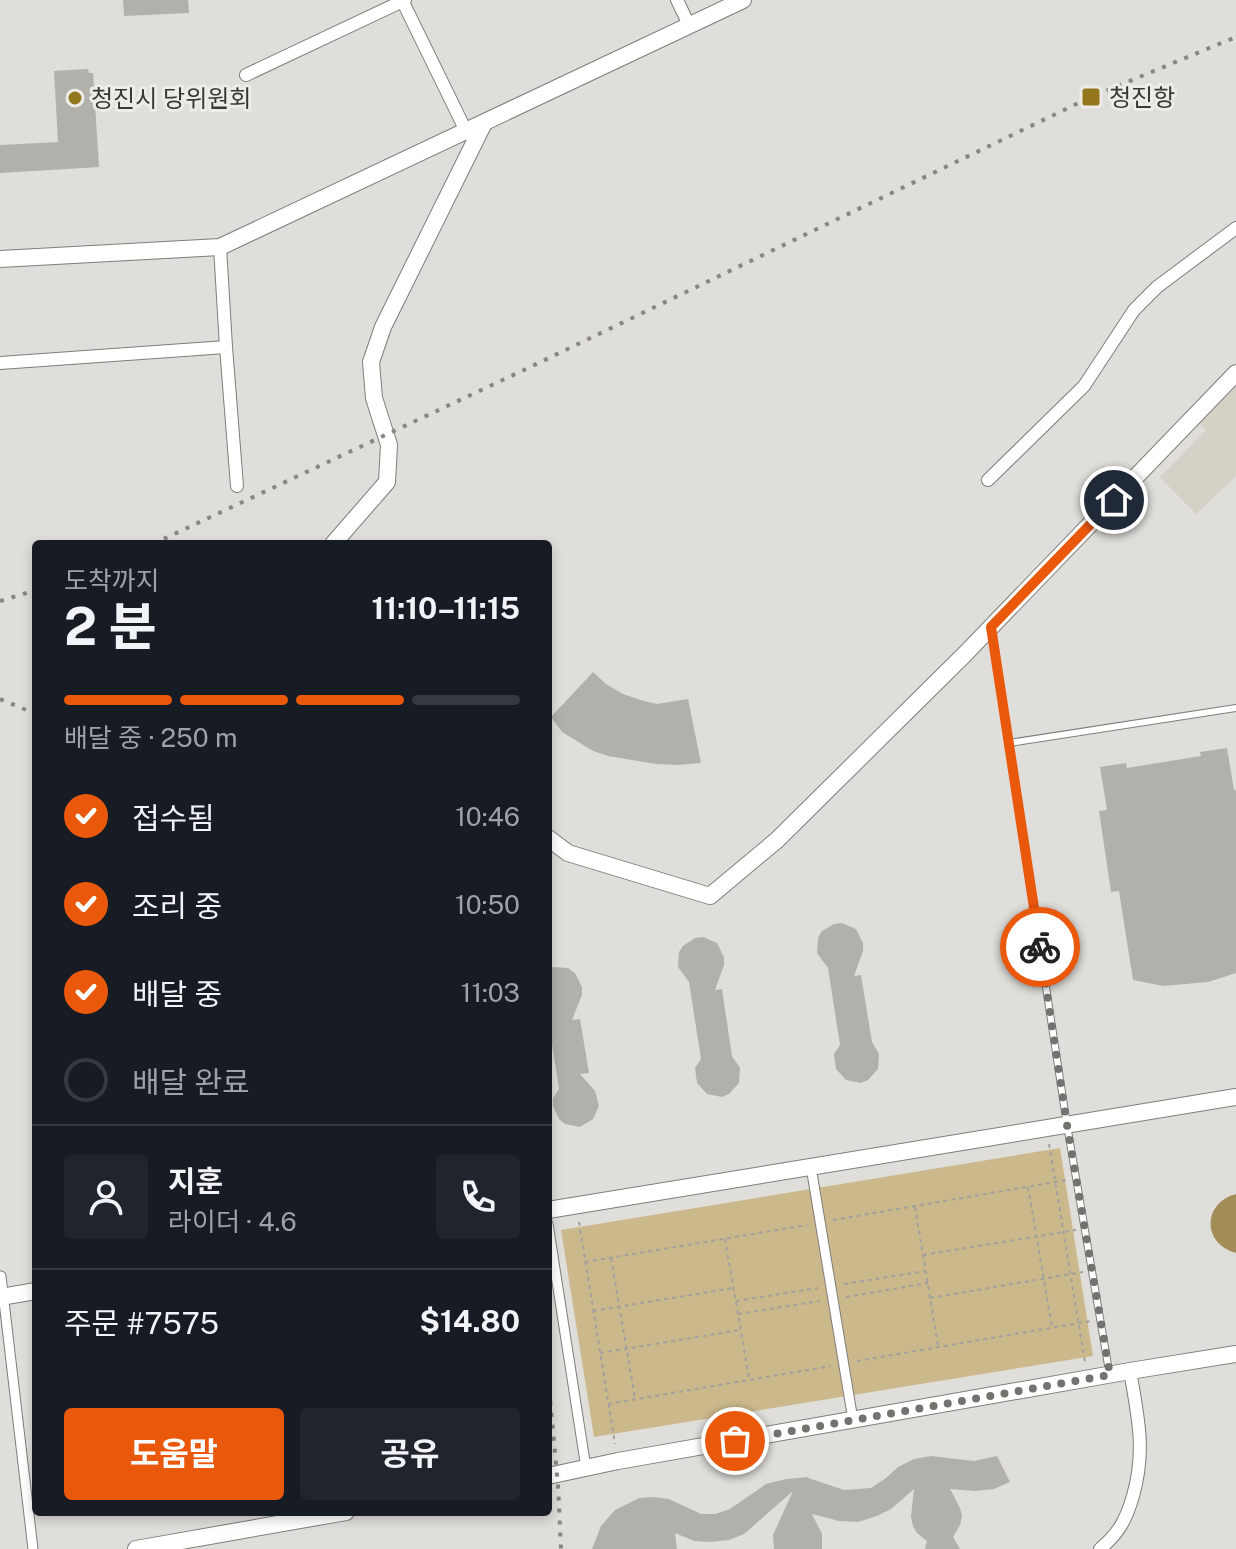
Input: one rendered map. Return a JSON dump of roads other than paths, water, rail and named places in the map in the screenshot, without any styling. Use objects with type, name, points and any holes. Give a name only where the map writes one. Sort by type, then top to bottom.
[{"type":"street","points":[[246,75],[403,0],[466,131]]},
{"type":"street","points":[[677,0],[689,25]]},
{"type":"street","points":[[0,259],[220,247],[743,0]]},
{"type":"street","points":[[336,540],[387,482],[389,445],[374,398],[371,362],[383,327],[484,123]]},
{"type":"street","points":[[988,480],[1084,386],[1134,310],[1157,287],[1236,228]]},
{"type":"street","points":[[220,247],[237,486]]},
{"type":"street","points":[[0,363],[226,347]]},
{"type":"street","points":[[552,841],[568,853],[710,896],[777,840],[991,627],[1236,373]]},
{"type":"street","points":[[552,1209],[1236,1097]]},
{"type":"street","points":[[811,1167],[853,1420]]},
{"type":"street","points":[[552,1250],[586,1468]]},
{"type":"street","points":[[1,1276],[33,1549]]},
{"type":"street","points":[[2,1296],[32,1292]]},
{"type":"street","points":[[552,1475],[618,1461],[1236,1354]]},
{"type":"street","points":[[1100,1549],[1114,1543],[1137,1481],[1141,1454],[1140,1430],[1130,1371]]},
{"type":"street","points":[[136,1549],[323,1516]]},
{"type":"lane","points":[[991,627],[1067,1125],[1110,1375]]},
{"type":"lane","points":[[1009,743],[1236,709]]},
{"type":"railway","points":[[162,540],[524,370],[1091,97],[1236,37]]},
{"type":"railway","points":[[0,601],[32,591]]},
{"type":"railway","points":[[0,699],[32,712]]},
{"type":"railway","points":[[552,1421],[561,1549]]},
{"type":"place","name":"청진항","points":[[1091,97]]},
{"type":"place","name":"청진시 당위원회","points":[[75,98]]}]
